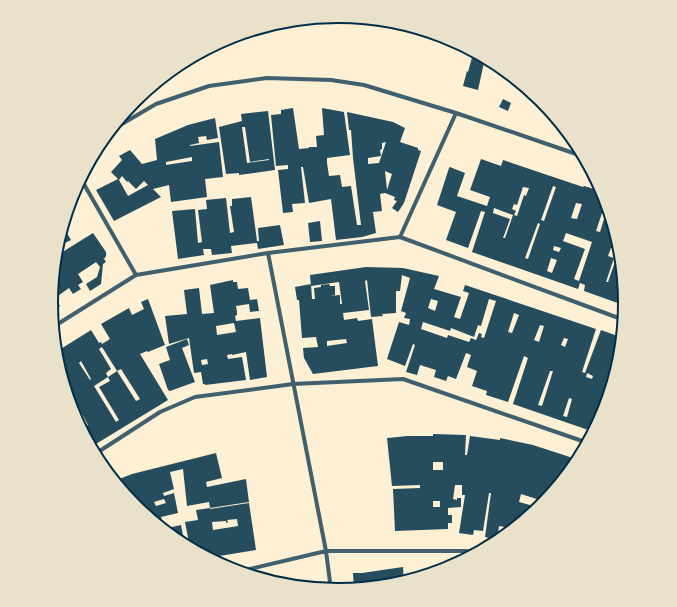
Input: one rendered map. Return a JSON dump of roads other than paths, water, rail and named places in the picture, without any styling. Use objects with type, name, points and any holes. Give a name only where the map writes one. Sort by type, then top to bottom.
[{"type":"street","points":[[126,122],[156,104],[208,86],[267,78],[331,80],[364,85],[456,113],[576,154]]},
{"type":"street","points":[[400,237],[456,113]]},
{"type":"street","points":[[84,185],[136,275]]},
{"type":"street","points":[[59,323],[136,275],[268,253],[400,237],[618,318]]},
{"type":"street","points":[[268,253],[326,551],[330,584]]},
{"type":"street","points":[[100,451],[160,412],[195,397],[293,384],[403,379],[583,441]]},
{"type":"street","points":[[249,569],[326,551],[469,552]]}]
